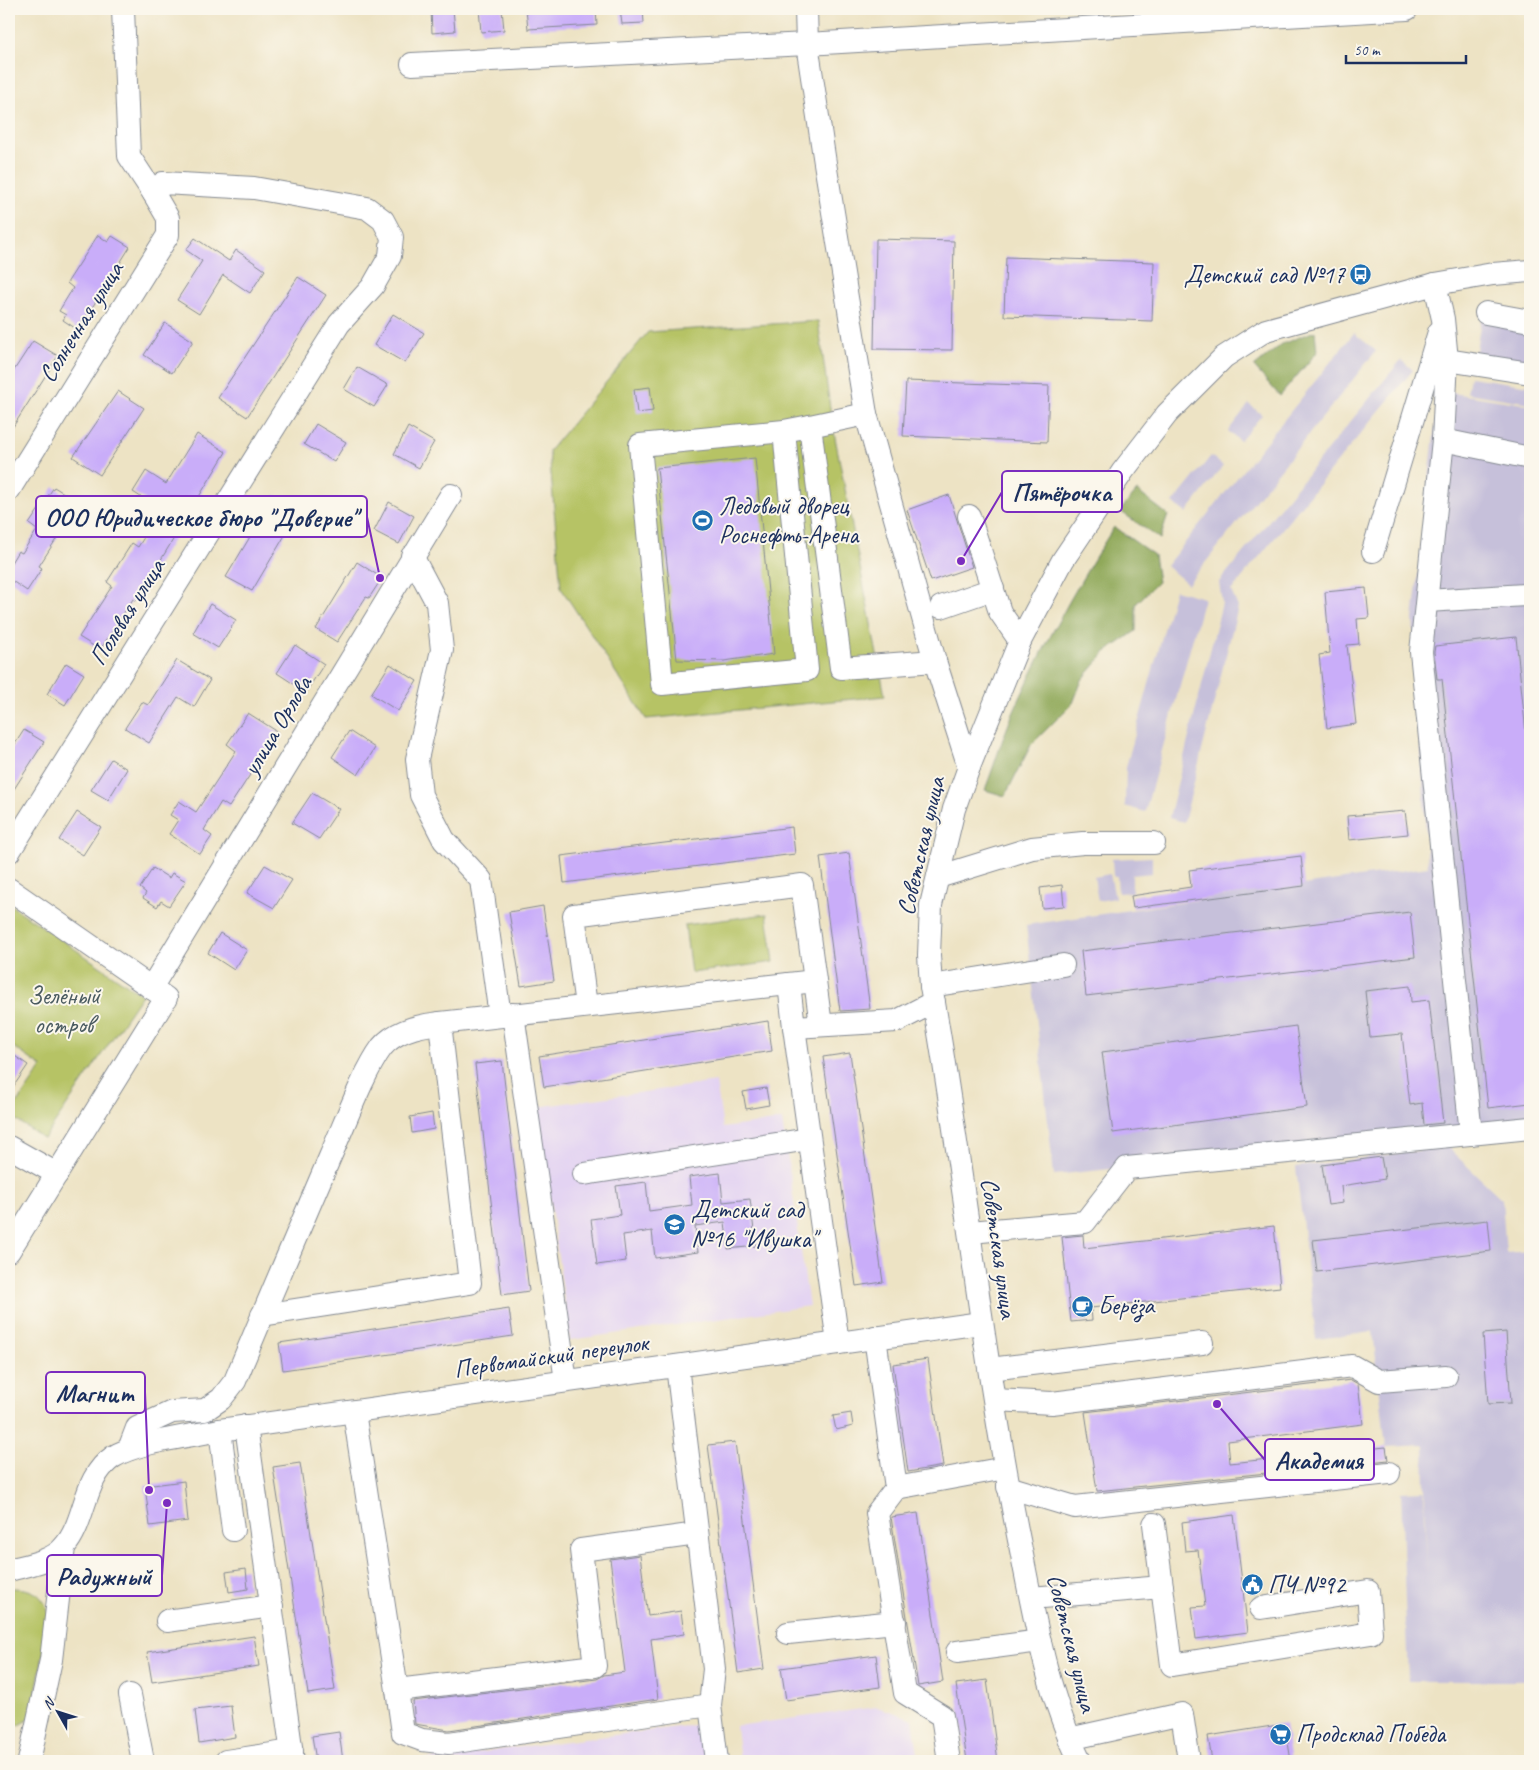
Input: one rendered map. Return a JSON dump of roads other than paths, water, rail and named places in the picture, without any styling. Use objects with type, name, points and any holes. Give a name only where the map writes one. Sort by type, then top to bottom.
[{"type":"street","points":[[123,9],[130,156],[154,194]]},
{"type":"street","points":[[806,9],[808,44],[866,414],[935,661],[969,767]]},
{"type":"street","points":[[412,64],[808,44],[1407,9]]},
{"type":"street","name":"Полевая улица","points":[[9,852],[339,324],[373,286],[390,256],[392,237],[388,228],[383,220],[367,208],[254,188],[163,183],[154,194]]},
{"type":"street","name":"Солнечная улица","points":[[9,490],[168,235],[168,218],[154,194]]},
{"type":"street","name":"Советская улица","points":[[1080,1761],[1069,1739],[1040,1641],[1006,1478],[995,1400],[981,1323],[970,1232],[933,994],[929,926],[931,905],[954,809],[1020,641],[1063,560],[1123,472],[1167,414],[1224,356],[1266,330],[1435,284],[1493,274],[1530,271]]},
{"type":"street","points":[[1435,284],[1443,319],[1446,360],[1444,440],[1421,652],[1471,1134]]},
{"type":"street","points":[[1486,313],[1530,321]]},
{"type":"street","points":[[1373,552],[1443,319]]},
{"type":"street","points":[[1446,360],[1530,373]]},
{"type":"street","points":[[866,414],[784,431],[640,445],[662,684],[807,670],[935,661]]},
{"type":"street","points":[[810,426],[842,668]]},
{"type":"street","points":[[784,431],[807,670]]},
{"type":"street","points":[[1444,440],[1530,458]]},
{"type":"street","name":"улица Орлова","points":[[9,1251],[57,1174],[159,993],[412,556],[451,495]]},
{"type":"street","points":[[969,516],[1000,612],[1020,641]]},
{"type":"street","points":[[412,556],[437,603],[442,650],[417,759],[421,795],[444,840],[481,880],[507,1015],[566,1381]]},
{"type":"street","points":[[941,607],[993,589]]},
{"type":"street","points":[[1427,601],[1525,595],[1530,598]]},
{"type":"street","points":[[938,878],[1032,848],[1083,843],[1154,843]]},
{"type":"street","points":[[586,1006],[574,915],[802,885],[820,1025]]},
{"type":"street","points":[[9,889],[159,993]]},
{"type":"street","points":[[794,1027],[897,1021],[933,994],[1063,965]]},
{"type":"street","points":[[29,1761],[51,1660],[64,1547],[71,1536],[90,1488],[99,1472],[112,1458],[129,1449],[136,1428],[172,1412],[205,1410],[221,1399],[235,1381],[365,1080],[383,1046],[402,1032],[422,1025],[815,981]]},
{"type":"street","points":[[789,984],[838,1343]]},
{"type":"street","points":[[262,1315],[470,1284],[440,1023]]},
{"type":"street","points":[[970,1232],[1085,1222],[1127,1168],[1530,1128]]},
{"type":"street","points":[[584,1174],[809,1139]]},
{"type":"street","points":[[9,1147],[57,1174]]},
{"type":"street","name":"Первомайский переулок","points":[[129,1449],[246,1426],[981,1323]]},
{"type":"street","points":[[875,1337],[896,1488],[877,1513],[906,1693],[942,1716],[948,1761]]},
{"type":"street","points":[[990,1370],[1202,1343]]},
{"type":"street","points":[[677,1366],[714,1669],[710,1705],[717,1761]]},
{"type":"street","points":[[995,1400],[1052,1402],[1352,1366],[1379,1381],[1446,1376]]},
{"type":"street","points":[[354,1412],[403,1733],[422,1740],[449,1743],[710,1705]]},
{"type":"street","points":[[226,1761],[293,1756],[246,1426]]},
{"type":"street","points":[[220,1430],[233,1530]]},
{"type":"street","points":[[896,1488],[1006,1478],[1075,1507],[1389,1473]]},
{"type":"street","points":[[1154,1524],[1172,1665],[1371,1633],[1368,1591],[1261,1608]]},
{"type":"street","points":[[397,1690],[595,1666],[581,1550],[697,1534]]},
{"type":"street","points":[[9,1570],[41,1561],[64,1547]]},
{"type":"street","points":[[1030,1598],[1162,1586]]},
{"type":"street","points":[[167,1621],[272,1606]]},
{"type":"street","points":[[788,1634],[894,1622]]},
{"type":"street","points":[[958,1652],[1040,1641]]},
{"type":"street","points":[[130,1695],[143,1761]]},
{"type":"street","points":[[1069,1739],[1182,1714],[1189,1761]]},
{"type":"place","name":"Детский сад №17","points":[[1361,275]]},
{"type":"place","name":"Ледовый дворец Роснефть-Арена","points":[[703,520]]},
{"type":"place","name":"Пятёрочка","points":[[961,561]]},
{"type":"place","name":"ООО Юридическое бюро \"Доверие\"","points":[[380,578]]},
{"type":"place","name":"Детский сад №16 \"Ивушка\"","points":[[675,1224]]},
{"type":"place","name":"Берёза","points":[[1082,1306]]},
{"type":"place","name":"Академия","points":[[1217,1404]]},
{"type":"place","name":"Магнит","points":[[149,1490]]},
{"type":"place","name":"Радужный","points":[[167,1503]]},
{"type":"place","name":"ПЧ №92","points":[[1252,1585]]},
{"type":"place","name":"Продсклад Победа","points":[[1280,1734]]},
{"type":"park label","name":"Зелёный остров","points":[[64,1010]]}]
